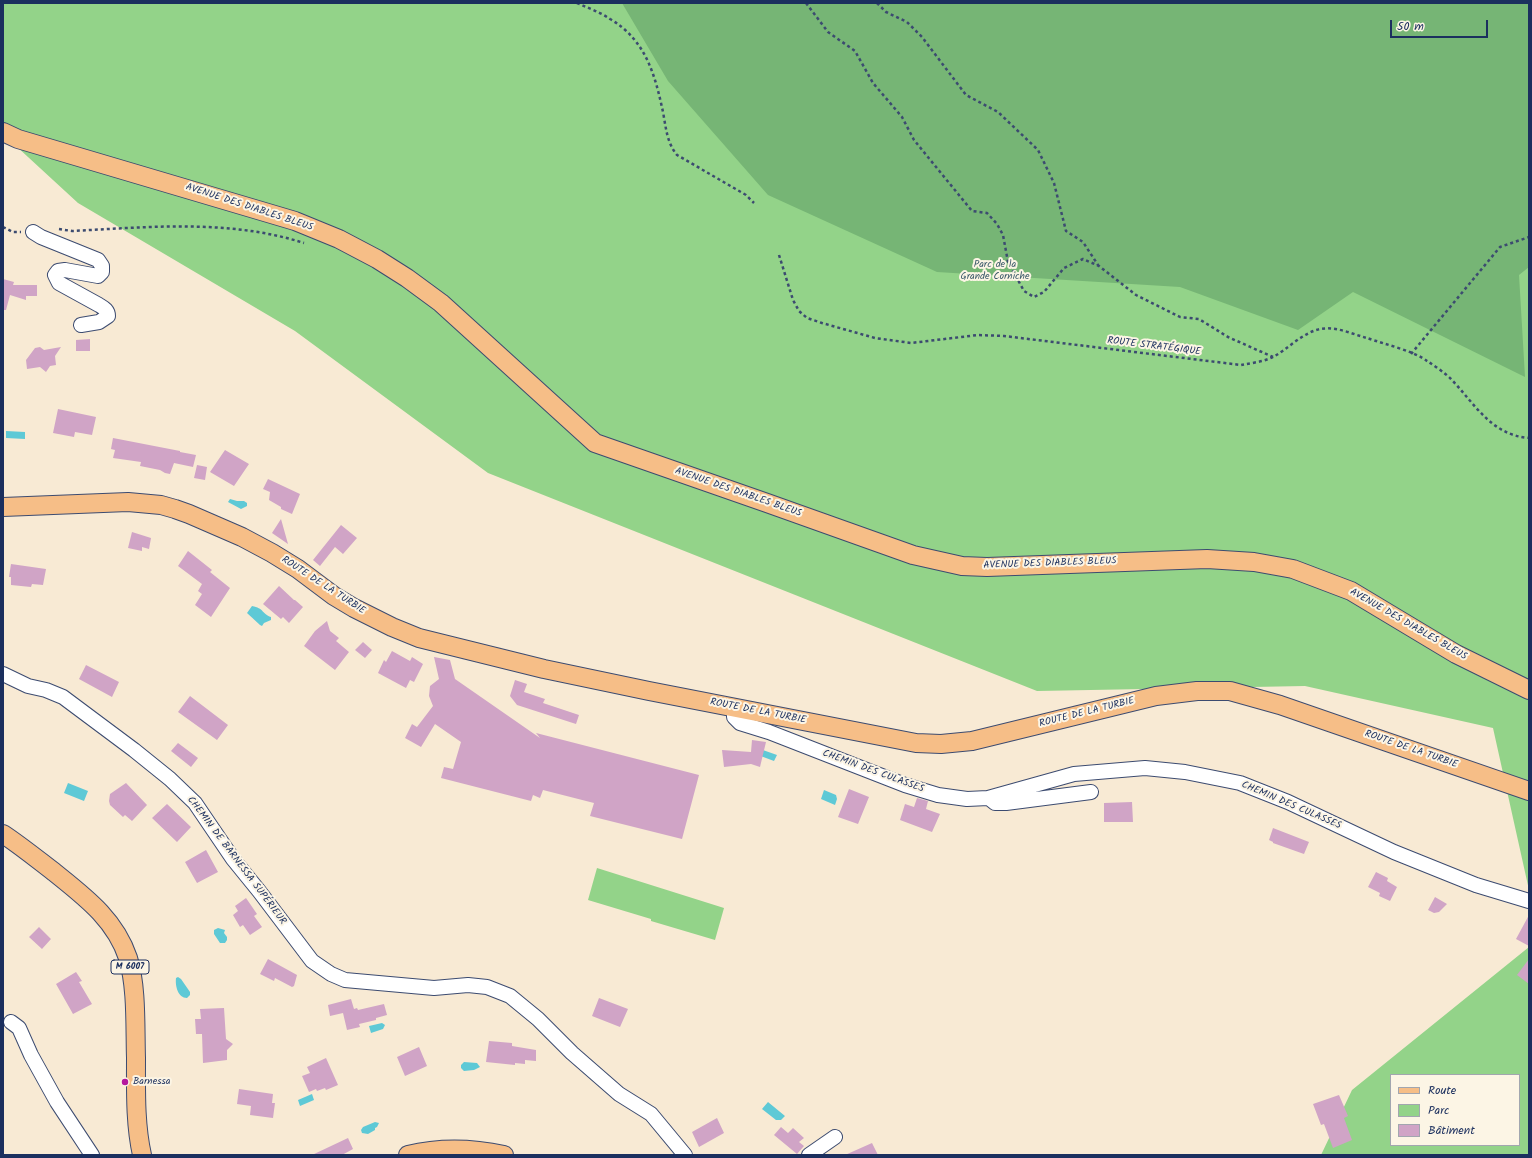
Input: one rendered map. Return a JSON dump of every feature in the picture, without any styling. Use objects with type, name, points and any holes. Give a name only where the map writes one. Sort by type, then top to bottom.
[{"type":"main road","name":"AVENUE DES DIABLES BLEUS","points":[[3,132],[18,139],[295,221],[339,239],[377,259],[407,278],[441,303],[579,429],[602,446],[913,555],[962,566],[987,567],[1207,559],[1254,562],[1293,569],[1351,591],[1456,654],[1529,690]]},
{"type":"main road","name":"ROUTE DE LA TURBIE","points":[[3,507],[128,502],[161,505],[175,509],[226,530],[266,550],[298,569],[334,596],[354,608],[392,627],[419,638],[544,669],[916,743],[941,744],[972,741],[1156,696],[1197,691],[1230,692],[1280,705],[1529,791]]},
{"type":"main road","name":"M 6007","points":[[3,834],[91,902],[107,920],[121,941],[128,958],[132,975],[137,1100],[142,1155]]},
{"type":"main road","points":[[408,1155],[440,1149],[466,1148],[504,1155]]},
{"type":"street","points":[[33,232],[98,260],[102,266],[102,272],[98,276],[65,270],[58,271],[55,276],[59,284],[99,305],[108,313],[108,316],[99,322],[81,325]]},
{"type":"street","name":"CHEMIN DE BARNESSA SUPÉRIEUR","points":[[3,674],[28,686],[46,690],[63,698],[128,745],[170,779],[195,803],[233,860],[259,891],[312,961],[331,974],[345,980],[434,988],[468,985],[487,986],[510,996],[538,1019],[572,1054],[619,1094],[651,1114],[685,1155]]},
{"type":"street","name":"CHEMIN DES CULASSES","points":[[734,707],[734,717],[740,723],[769,732],[905,785],[938,795],[967,799],[988,798],[1074,774],[1145,768],[1185,772],[1240,783],[1288,802],[1394,852],[1476,884],[1529,901]]},
{"type":"street","points":[[988,798],[995,803],[1006,803],[1091,792]]},
{"type":"street","points":[[11,1022],[19,1028],[31,1055],[57,1102],[92,1155]]},
{"type":"street","points":[[809,1155],[835,1137]]},
{"type":"path","points":[[577,3],[610,19],[626,30],[650,63],[656,81],[671,148],[677,155],[746,195],[754,202]]},
{"type":"path","points":[[806,3],[828,32],[855,51],[873,83],[902,117],[914,140],[972,211],[987,213],[997,224],[1003,235],[1008,262],[1024,291],[1034,297],[1044,292],[1064,268],[1083,259],[1099,266],[1136,295],[1180,317],[1199,319],[1228,337],[1273,357]]},
{"type":"path","points":[[877,3],[886,12],[907,22],[922,37],[966,95],[998,112],[1038,150],[1054,183],[1066,231],[1083,242],[1099,266]]},
{"type":"path","points":[[56,228],[72,231],[195,226],[231,228],[280,235],[311,245]]},
{"type":"path","points":[[3,227],[13,232],[33,232]]},
{"type":"path","points":[[1411,354],[1500,248],[1529,237]]},
{"type":"path","name":"ROUTE STRATÉGIQUE","points":[[779,255],[793,300],[799,311],[808,318],[822,324],[874,338],[911,343],[978,336],[1004,336],[1240,365],[1258,362],[1273,357],[1303,337],[1320,329],[1339,329],[1426,360],[1451,379],[1477,411],[1496,426],[1519,438],[1529,438]]},
{"type":"green space","name":"Parc de la Grande Corniche","points":[[3,3],[1529,3],[1529,890],[1493,728],[1305,686],[1037,691],[488,473],[295,331],[78,203],[3,134]]},
{"type":"green space","points":[[622,3],[1529,3],[1529,267],[1519,275],[1525,377],[1353,292],[1298,330],[1180,287],[937,272],[768,195],[668,81]]},
{"type":"green space","points":[[597,868],[724,908],[715,940],[588,900]]},
{"type":"green space","points":[[1529,947],[1529,1155],[1321,1155],[1352,1090]]},
{"type":"water","points":[[6,431],[25,432],[25,439],[6,438]]},
{"type":"water","points":[[230,499],[244,501],[247,503],[247,506],[241,509],[228,502]]},
{"type":"water","points":[[252,606],[259,608],[271,617],[271,620],[264,623],[262,626],[260,625],[247,613]]},
{"type":"water","points":[[760,749],[777,755],[774,761],[758,755]]},
{"type":"water","points":[[68,783],[88,791],[84,801],[64,793]]},
{"type":"water","points":[[824,790],[836,795],[837,799],[835,805],[821,799]]},
{"type":"water","points":[[218,928],[225,930],[224,933],[227,940],[225,943],[220,943],[214,934],[214,930]]},
{"type":"water","points":[[178,977],[190,992],[190,995],[187,998],[179,994],[176,981],[176,978]]},
{"type":"water","points":[[382,1023],[385,1025],[383,1029],[371,1033],[369,1026]]},
{"type":"water","points":[[464,1062],[477,1063],[480,1067],[474,1070],[464,1071],[461,1068],[461,1065]]},
{"type":"water","points":[[312,1094],[314,1100],[300,1106],[298,1100]]},
{"type":"water","points":[[768,1102],[785,1116],[781,1120],[776,1120],[762,1109]]},
{"type":"water","points":[[375,1122],[379,1123],[375,1130],[368,1134],[362,1133],[361,1130],[363,1127]]},
{"type":"building","points":[[3,279],[14,282],[13,285],[37,285],[37,296],[26,296],[26,300],[10,295],[6,310],[3,310]]},
{"type":"building","points":[[90,339],[90,351],[76,351],[76,340]]},
{"type":"building","points":[[40,347],[44,350],[61,347],[55,356],[56,365],[50,366],[46,372],[40,367],[27,369],[26,360],[35,348]]},
{"type":"building","points":[[58,409],[96,417],[92,435],[75,432],[74,437],[53,433]]},
{"type":"building","points":[[113,438],[196,455],[193,467],[174,463],[170,474],[160,470],[140,466],[141,462],[113,458],[115,450],[111,449]]},
{"type":"building","points":[[225,450],[249,464],[234,486],[210,472]]},
{"type":"building","points":[[197,465],[207,467],[205,480],[194,478]]},
{"type":"building","points":[[268,479],[300,494],[292,514],[281,509],[281,507],[269,500],[270,492],[263,489]]},
{"type":"building","points":[[281,519],[288,544],[272,533]]},
{"type":"building","points":[[341,525],[357,538],[343,554],[335,547],[320,566],[313,560]]},
{"type":"building","points":[[132,532],[151,538],[149,549],[142,547],[142,551],[128,548]]},
{"type":"building","points":[[188,551],[212,570],[210,572],[230,588],[211,617],[195,605],[202,594],[198,591],[202,584],[178,566]]},
{"type":"building","points":[[11,564],[46,569],[43,585],[32,584],[31,587],[11,585],[11,577],[9,577]]},
{"type":"building","points":[[279,586],[303,607],[289,623],[283,617],[281,619],[263,604]]},
{"type":"building","points":[[327,621],[330,631],[339,638],[336,641],[349,652],[335,670],[304,646],[315,631]]},
{"type":"building","points":[[363,642],[372,650],[365,658],[355,650]]},
{"type":"building","points":[[392,651],[410,661],[412,657],[423,664],[414,682],[410,680],[406,688],[378,673],[384,660],[386,662]]},
{"type":"building","points":[[434,657],[450,660],[455,679],[540,738],[536,733],[699,775],[682,839],[590,816],[594,803],[543,790],[540,798],[533,795],[531,801],[441,778],[444,767],[453,769],[461,742],[435,724],[421,747],[405,738],[412,724],[417,727],[433,706],[429,696],[430,686],[439,679]]},
{"type":"building","points":[[86,665],[119,682],[112,697],[79,679]]},
{"type":"building","points":[[515,680],[527,684],[524,692],[545,699],[543,703],[579,715],[576,724],[517,705],[510,696]]},
{"type":"building","points":[[190,696],[228,725],[217,740],[178,712]]},
{"type":"building","points":[[752,740],[766,742],[760,767],[751,764],[724,767],[722,750],[751,752]]},
{"type":"building","points":[[178,743],[198,758],[191,767],[171,751]]},
{"type":"building","points":[[126,783],[147,805],[132,821],[125,815],[123,817],[110,805],[109,801],[110,794]]},
{"type":"building","points":[[849,789],[869,797],[858,824],[838,817]]},
{"type":"building","points":[[917,798],[928,801],[926,809],[940,814],[932,832],[900,820],[905,804],[914,807]]},
{"type":"building","points":[[1132,802],[1133,822],[1104,822],[1104,803]]},
{"type":"building","points":[[167,804],[191,827],[177,842],[152,818]]},
{"type":"building","points":[[1273,828],[1309,842],[1304,854],[1273,843],[1269,840]]},
{"type":"building","points":[[206,850],[218,872],[197,883],[185,862]]},
{"type":"building","points":[[1376,872],[1388,878],[1387,881],[1397,887],[1390,901],[1379,896],[1380,893],[1368,887]]},
{"type":"building","points":[[1435,897],[1447,904],[1439,912],[1434,913],[1428,910]]},
{"type":"building","points":[[246,898],[257,914],[254,916],[262,927],[250,935],[243,925],[240,927],[233,915],[238,911],[235,906]]},
{"type":"building","points":[[1529,915],[1529,946],[1516,939]]},
{"type":"building","points":[[39,927],[51,939],[42,949],[29,937]]},
{"type":"building","points":[[268,959],[297,975],[294,986],[292,987],[275,978],[274,981],[260,974]]},
{"type":"building","points":[[1529,959],[1529,984],[1517,975]]},
{"type":"building","points":[[76,972],[82,981],[79,982],[92,1004],[73,1014],[56,984]]},
{"type":"building","points":[[599,998],[628,1009],[620,1027],[592,1016]]},
{"type":"building","points":[[351,999],[354,1009],[357,1008],[358,1010],[384,1004],[387,1015],[376,1018],[376,1020],[359,1024],[360,1027],[347,1030],[343,1013],[330,1016],[328,1005]]},
{"type":"building","points":[[224,1008],[226,1039],[233,1044],[227,1050],[227,1060],[203,1063],[202,1034],[196,1034],[195,1019],[201,1019],[200,1009]]},
{"type":"building","points":[[489,1041],[512,1043],[512,1046],[536,1050],[536,1061],[525,1060],[525,1064],[515,1063],[515,1065],[486,1062]]},
{"type":"building","points":[[419,1047],[427,1066],[405,1076],[397,1057]]},
{"type":"building","points":[[326,1058],[338,1085],[326,1090],[325,1088],[317,1091],[316,1089],[309,1092],[302,1076],[310,1073],[307,1067]]},
{"type":"building","points":[[239,1089],[273,1094],[272,1103],[275,1103],[273,1118],[250,1115],[251,1106],[237,1104]]},
{"type":"building","points":[[1339,1095],[1348,1116],[1344,1118],[1352,1140],[1333,1148],[1324,1124],[1321,1125],[1313,1104]]},
{"type":"building","points":[[717,1118],[724,1133],[699,1147],[692,1132]]},
{"type":"building","points":[[781,1127],[788,1133],[793,1128],[804,1138],[799,1142],[804,1146],[797,1154],[774,1135]]},
{"type":"building","points":[[348,1138],[353,1149],[342,1155],[312,1155]]},
{"type":"building","points":[[872,1143],[878,1155],[845,1155]]},
{"type":"place","name":"Barnessa","points":[[125,1082]]}]
